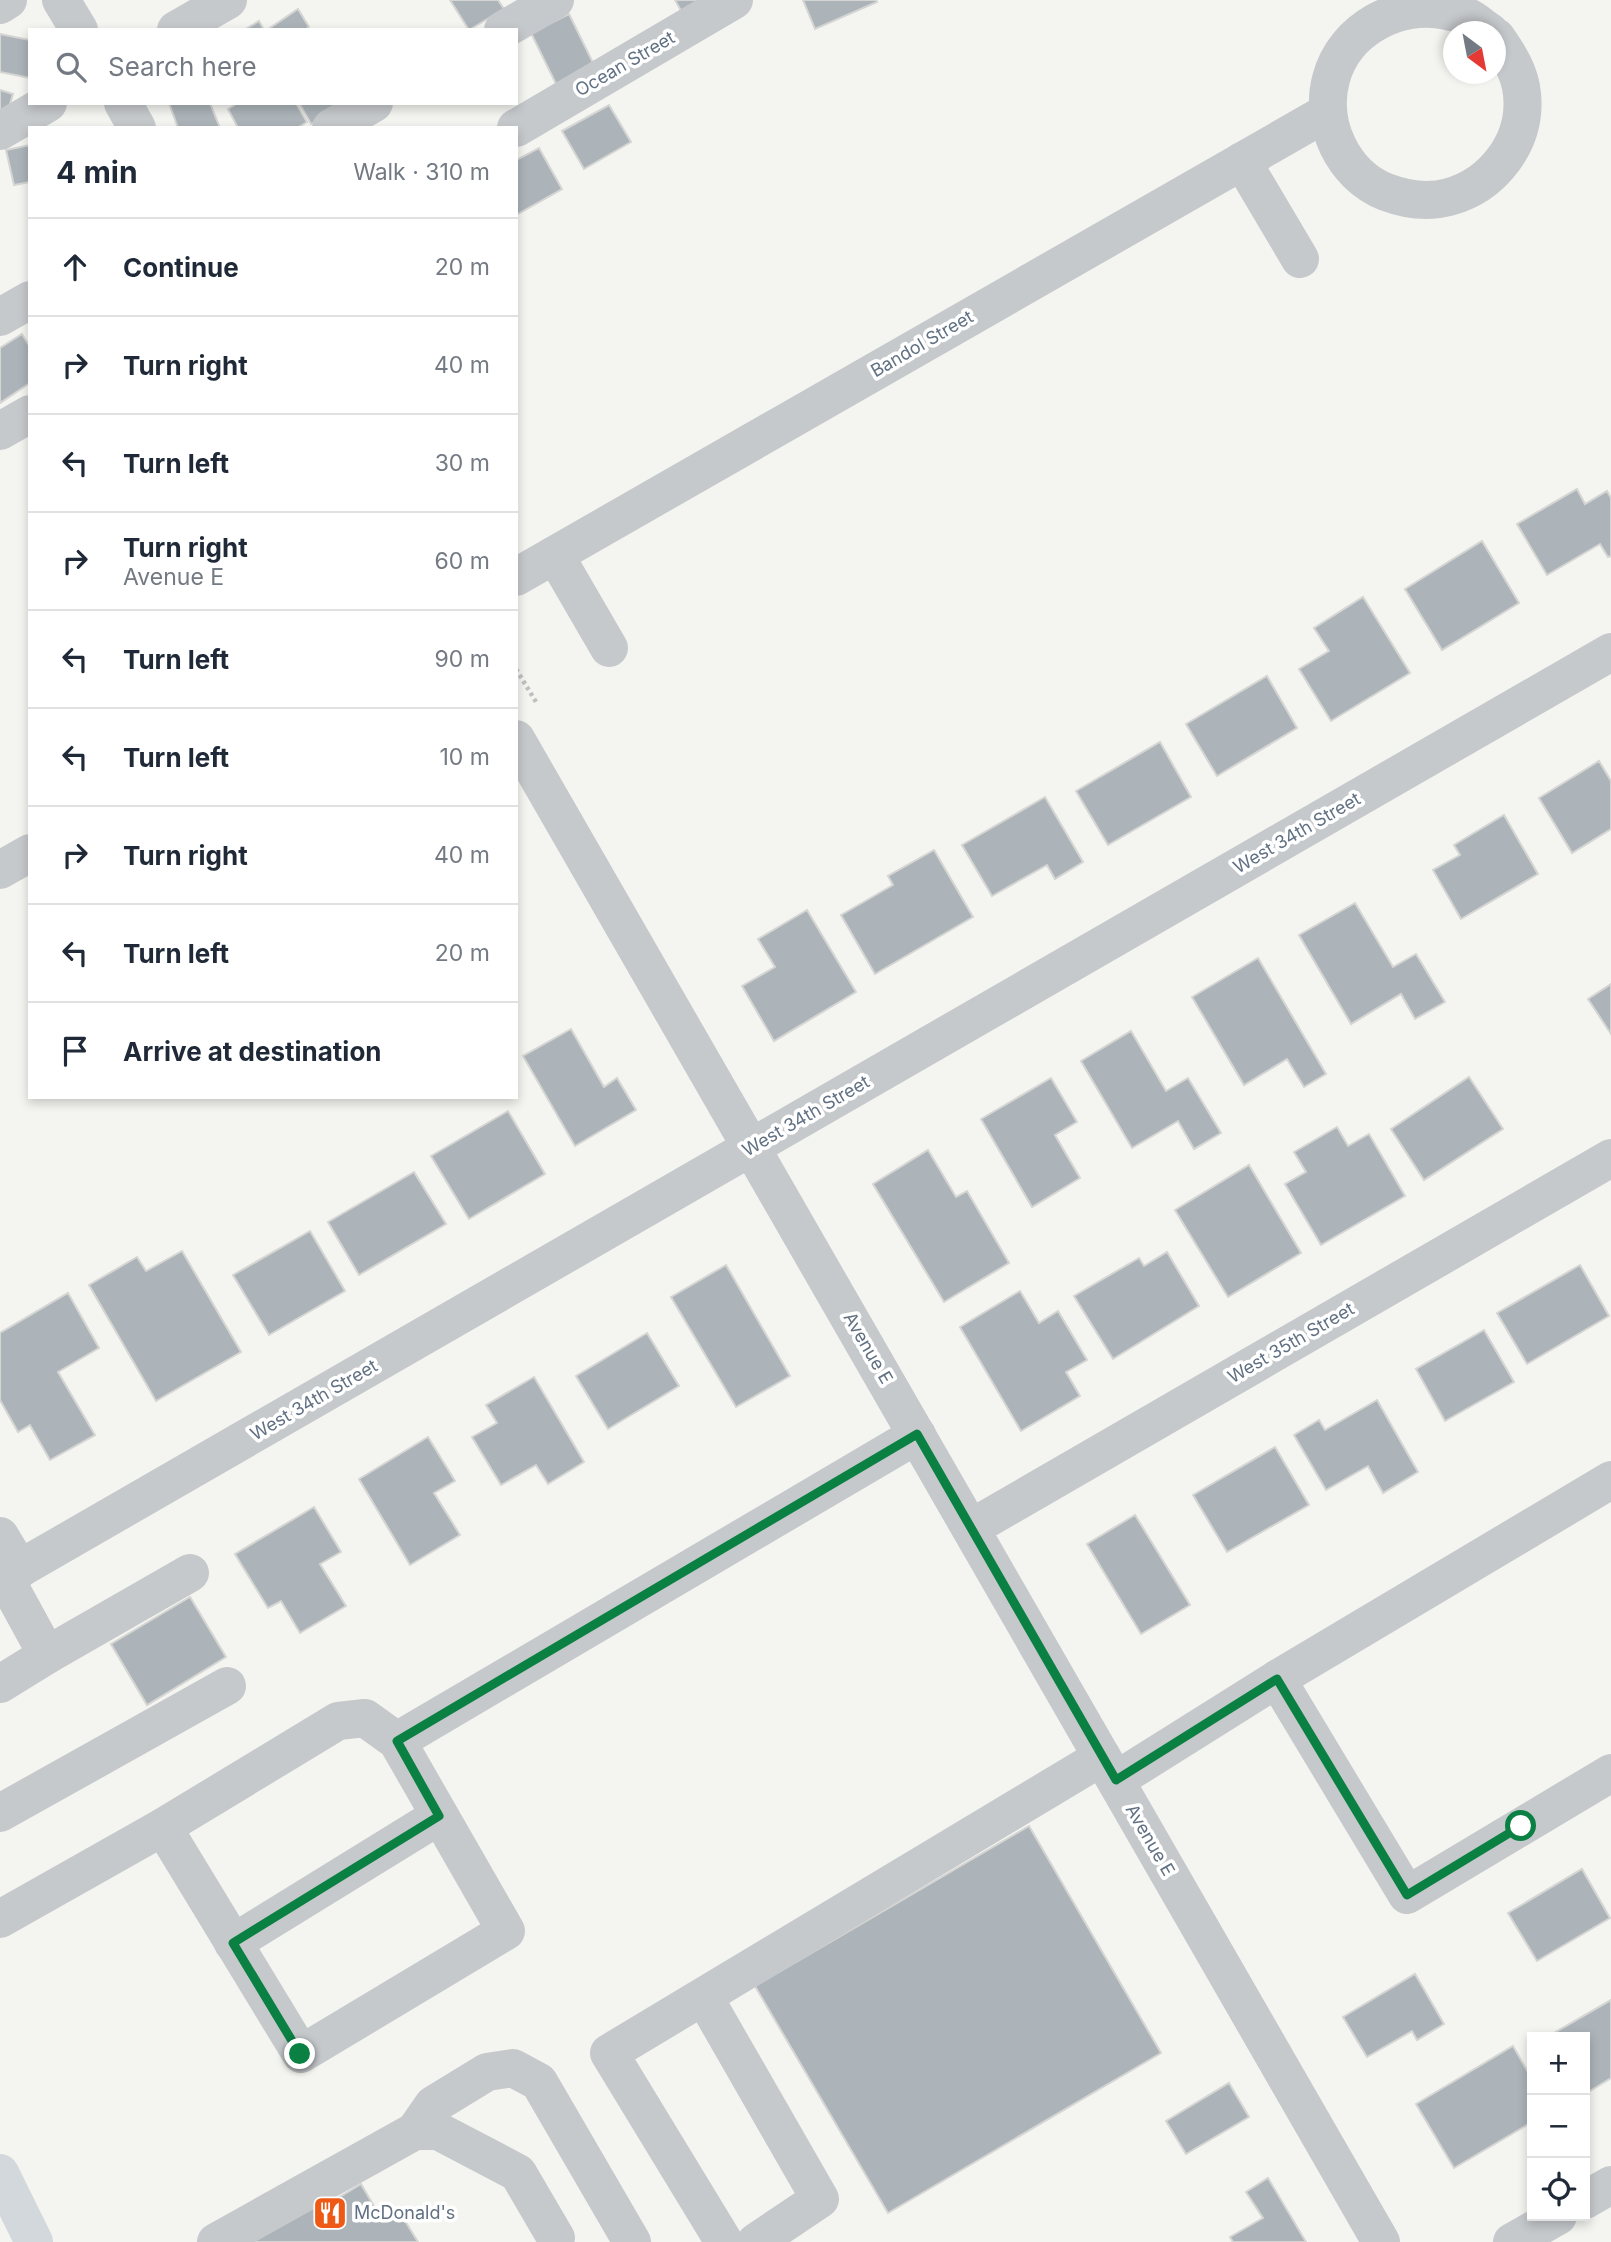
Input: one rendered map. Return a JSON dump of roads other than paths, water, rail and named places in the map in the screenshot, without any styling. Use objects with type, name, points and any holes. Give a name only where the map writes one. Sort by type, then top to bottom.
[{"type":"main road","points":[[0,2173],[34,2242]]},
{"type":"street","points":[[0,5],[8,0]]},
{"type":"street","points":[[61,0],[78,28]]},
{"type":"street","points":[[179,28],[228,0]]},
{"type":"street","points":[[506,28],[555,0]]},
{"type":"street","name":"Ocean Street","points":[[518,127],[734,0]]},
{"type":"street","points":[[1474,21],[1466,15],[1433,8],[1400,10],[1370,25],[1345,48],[1331,78],[1328,112],[1335,142],[1351,168],[1374,187],[1403,199],[1434,201],[1464,193],[1489,177],[1509,153],[1520,124],[1522,93],[1513,62],[1506,52]]},
{"type":"street","points":[[0,131],[45,105]]},
{"type":"street","points":[[123,105],[136,126]]},
{"type":"street","points":[[334,126],[371,105]]},
{"type":"street","name":"Bandol Street","points":[[518,576],[1328,112]]},
{"type":"street","points":[[1242,161],[1300,259]]},
{"type":"street","points":[[0,317],[28,301]]},
{"type":"street","points":[[0,431],[28,415]]},
{"type":"street","points":[[555,555],[609,648]]},
{"type":"street","name":"West 34th Street","points":[[8,1576],[1611,652]]},
{"type":"street","name":"Avenue E","points":[[518,742],[1381,2242]]},
{"type":"street","points":[[0,870],[28,854]]},
{"type":"street","name":"West 35th Street","points":[[971,1528],[1611,1158]]},
{"type":"street","points":[[397,1741],[917,1434]]},
{"type":"street","points":[[724,2242],[608,2053],[1109,1768],[1277,1679],[1609,1487]]},
{"type":"street","points":[[0,1536],[8,1576],[47,1655]]},
{"type":"street","points":[[0,1684],[190,1573]]},
{"type":"street","points":[[1277,1679],[1407,1895],[1611,1773]]},
{"type":"street","points":[[0,1813],[227,1686]]},
{"type":"street","points":[[0,1919],[163,1827],[338,1721],[365,1718],[397,1741],[506,1931],[300,2054],[163,1827]]},
{"type":"street","points":[[233,1943],[439,1816]]},
{"type":"street","points":[[704,1997],[820,2199],[756,2242]]},
{"type":"street","points":[[216,2242],[415,2131],[433,2105],[487,2072],[513,2068],[539,2082],[632,2242]]},
{"type":"street","points":[[415,2131],[438,2131],[518,2173],[554,2240]]},
{"type":"street","points":[[1590,2197],[1611,2185]]},
{"type":"street","points":[[1513,2242],[1549,2221]]},
{"type":"place","name":"McDonald's","points":[[330,2213]]}]
